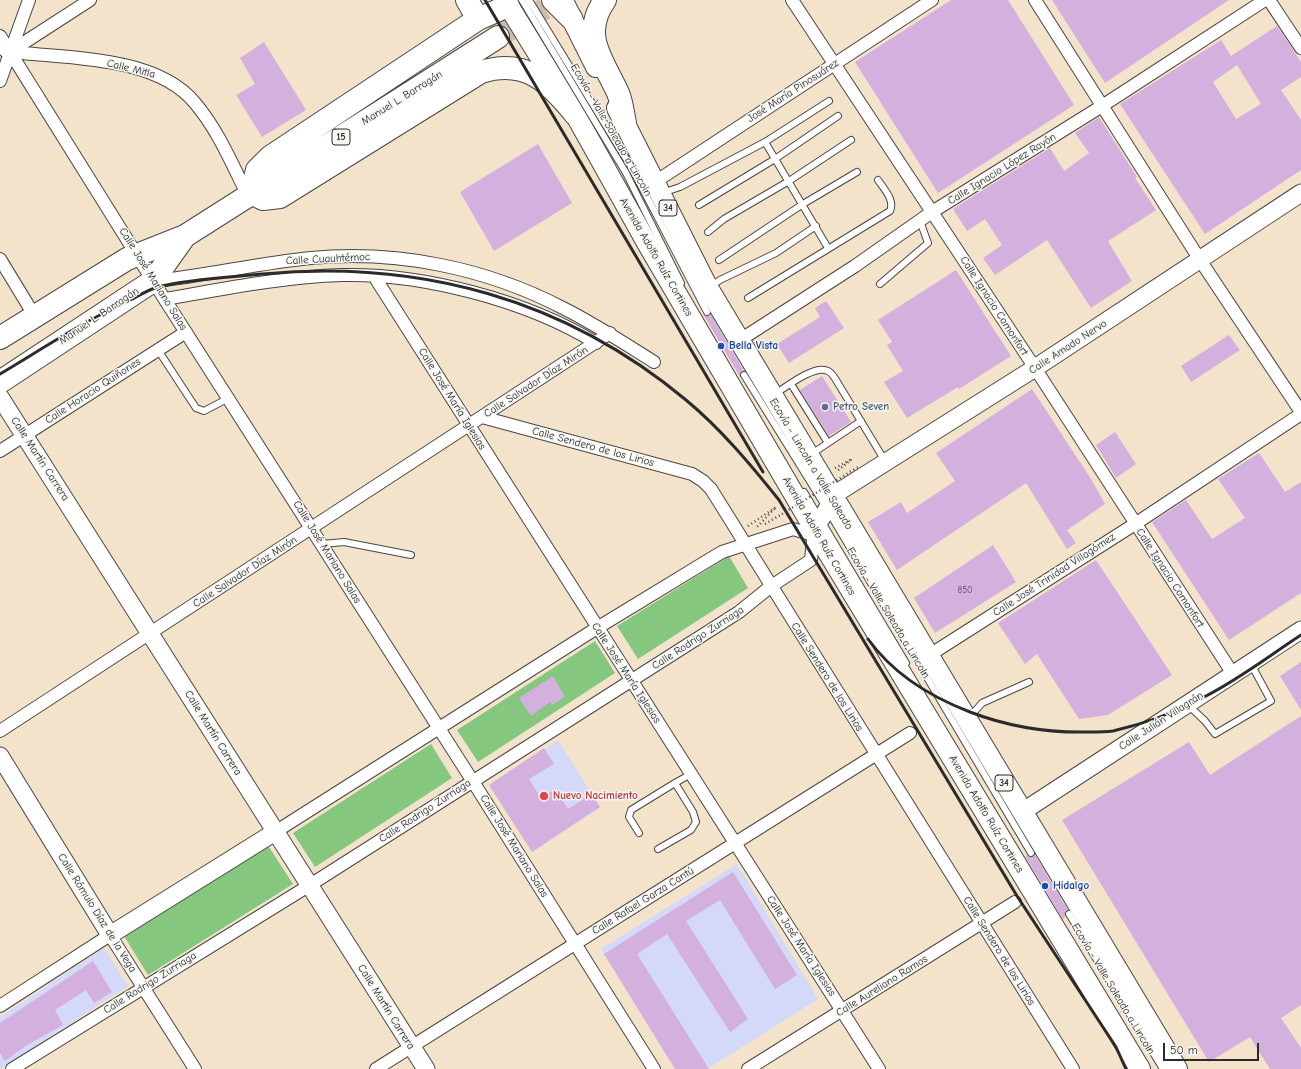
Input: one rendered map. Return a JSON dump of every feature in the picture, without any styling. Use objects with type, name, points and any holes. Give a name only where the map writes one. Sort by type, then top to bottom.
[{"type":"highway","points":[[467,0],[478,19]]},
{"type":"highway","points":[[553,0],[567,9]]},
{"type":"highway","points":[[605,0],[596,15],[594,36],[598,53],[618,95],[625,123]]},
{"type":"highway","points":[[512,2],[478,19],[270,157],[257,170],[250,194],[264,199],[280,197],[481,72],[490,69],[510,68],[533,74],[557,92],[575,114]]},
{"type":"highway","name":"Manuel L. Barragán","points":[[0,338],[34,315],[137,255],[185,236],[498,37]]},
{"type":"highway","name":"Manuel L. Barragán","points":[[0,382],[153,281],[185,236]]},
{"type":"main road","name":"Avenida Adolfo Ruíz Cortines","points":[[512,2],[647,243],[822,518],[928,656],[1176,1069]]},
{"type":"main road","name":"Avenida Adolfo Ruíz Cortines","points":[[567,9],[708,288],[821,476],[822,518],[904,680],[1140,1069]]},
{"type":"street","points":[[0,81],[3,53],[29,0]]},
{"type":"street","points":[[3,53],[90,0]]},
{"type":"street","name":"Calle Ignacio Comonfort","points":[[792,0],[1035,368],[1233,674]]},
{"type":"street","name":"José María Pinosuárez","points":[[658,188],[833,64],[932,0]]},
{"type":"street","points":[[1035,0],[1200,260],[1301,413]]},
{"type":"street","name":"Calle Ignacio López Rayón","points":[[740,340],[855,266],[932,212],[1102,106],[1265,0]]},
{"type":"street","points":[[1269,0],[1301,48]]},
{"type":"street","name":"Calle José Mariano Salas","points":[[0,36],[3,53],[137,255],[229,398],[654,1069]]},
{"type":"street","name":"Calle Mitla","points":[[3,53],[112,63],[156,75],[181,88],[196,103],[210,124],[250,194]]},
{"type":"street","name":"Calle Amado Nervo","points":[[822,518],[886,462],[1035,368],[1301,193]]},
{"type":"street","name":"Calle Cuauhtémoc","points":[[153,281],[191,277],[276,262],[313,258],[374,256],[431,263],[506,283],[564,308],[610,333],[654,362]]},
{"type":"street","points":[[0,259],[34,315]]},
{"type":"street","name":"Calle Cuauhtémoc","points":[[165,299],[288,279],[342,275],[374,276],[426,282],[485,296],[532,312],[570,329],[596,343]]},
{"type":"street","name":"Calle José María Iglesias","points":[[374,276],[879,1069]]},
{"type":"street","name":"Calle Horacio Quiñones","points":[[0,451],[186,332]]},
{"type":"street","name":"Calle Salvador Díaz Mirón","points":[[0,731],[610,333]]},
{"type":"street","name":"Calle Martín Carrera","points":[[0,397],[426,1069]]},
{"type":"street","name":"Calle José Trinidad Villagómez","points":[[928,656],[1135,524],[1301,413]]},
{"type":"street","name":"Calle Sendero de los Lirios","points":[[482,417],[692,474],[703,481],[711,489],[770,587],[1073,1069]]},
{"type":"street","points":[[0,1006],[597,628],[712,558],[744,545],[822,518]]},
{"type":"street","name":"Calle Rodrigo Zurriaga","points":[[12,1069],[310,885],[472,780],[739,612],[770,587],[811,560],[822,518]]},
{"type":"street","name":"Calle Julián Villagrán","points":[[1022,812],[1301,630]]},
{"type":"street","name":"Calle Rafael Garza Cantú","points":[[376,1069],[910,733]]},
{"type":"street","name":"Calle Rómulo Díaz de la Vega","points":[[0,756],[110,935],[195,1069]]},
{"type":"street","name":"Calle Aureliano Ramos","points":[[748,1069],[1014,902]]},
{"type":"lane","points":[[529,0],[633,170],[707,312]]},
{"type":"lane","name":"Ecovía - Valle Soleado a Lincoln","points":[[512,2],[626,173],[685,290]]},
{"type":"lane","points":[[658,188],[680,187],[765,142],[829,101]]},
{"type":"lane","points":[[698,205],[775,158],[838,116]]},
{"type":"lane","points":[[708,232],[724,219],[788,181],[851,140]]},
{"type":"lane","points":[[765,142],[828,248]]},
{"type":"lane","points":[[719,260],[803,204],[858,172]]},
{"type":"lane","points":[[748,298],[890,211],[890,199],[878,180]]},
{"type":"lane","points":[[880,284],[928,243],[920,221]]},
{"type":"lane","points":[[708,288],[720,280],[776,253],[816,226]]},
{"type":"lane","points":[[695,311],[698,317]]},
{"type":"lane","points":[[158,350],[196,408],[204,411],[229,398]]},
{"type":"lane","points":[[772,396],[815,370],[828,371],[836,380],[886,462]]},
{"type":"lane","name":"Ecovía - Lincoln a Valle Soleado","points":[[744,375],[822,518],[1031,853]]},
{"type":"lane","points":[[791,384],[828,443]]},
{"type":"lane","points":[[808,456],[861,422]]},
{"type":"lane","name":"Ecovía - Valle Soleado a Lincoln","points":[[801,486],[822,518],[910,669]]},
{"type":"lane","points":[[322,544],[344,542],[411,555]]},
{"type":"lane","points":[[1187,704],[1205,721],[1214,734],[1271,701],[1251,662]]},
{"type":"lane","points":[[967,721],[982,703],[1029,682]]},
{"type":"lane","points":[[639,833],[629,817],[631,810],[691,774]]},
{"type":"lane","points":[[658,849],[691,830],[696,822],[693,812],[675,783]]},
{"type":"lane","points":[[1070,914],[1163,1069]]},
{"type":"path","points":[[737,532],[776,507],[754,530],[858,467],[832,476],[852,459],[821,476]]},
{"type":"shaded area","name":"Nuevo Nacimiento","points":[[558,740],[600,807],[532,852],[489,785]]},
{"type":"shaded area","points":[[737,864],[818,999],[709,1068],[688,1037],[664,1051],[601,949]]},
{"type":"shaded area","points":[[104,948],[128,986],[0,1069],[0,1017]]},
{"type":"green space","points":[[729,556],[748,588],[638,659],[617,626]]},
{"type":"green space","points":[[595,641],[615,673],[478,762],[457,730]]},
{"type":"green space","points":[[431,744],[452,778],[315,867],[293,833]]},
{"type":"green space","points":[[267,844],[293,884],[148,975],[124,936]]},
{"type":"building","points":[[951,0],[1008,0],[1074,105],[938,193],[855,62]]},
{"type":"building","points":[[1052,0],[1229,0],[1105,83]]},
{"type":"building","points":[[1277,26],[1301,62],[1301,77],[1281,90],[1301,120],[1301,170],[1205,234],[1120,104],[1221,40],[1231,56]],"holes":[[[1237,65],[1261,104],[1236,119],[1213,82]]]},
{"type":"building","points":[[264,42],[306,110],[262,137],[236,95],[255,84],[240,58]]},
{"type":"building","points":[[1099,117],[1156,210],[1108,241],[1132,281],[1091,308],[1047,240],[995,275],[983,258],[1002,245],[985,219],[967,231],[953,209],[1050,148],[1064,171],[1089,153],[1075,133]]},
{"type":"building","points":[[538,144],[572,203],[494,251],[460,192]]},
{"type":"building","points":[[956,270],[1011,356],[959,389],[958,387],[907,418],[884,382],[903,371],[887,345],[892,342],[878,320]]},
{"type":"building","points":[[826,301],[844,328],[789,363],[777,344],[820,317],[815,308]]},
{"type":"building","points":[[703,314],[707,316],[711,315],[744,371],[740,373],[740,377]]},
{"type":"building","points":[[1229,335],[1240,350],[1191,382],[1181,366]]},
{"type":"building","name":"Petro Seven","points":[[822,376],[851,422],[829,436],[800,390]]},
{"type":"building","points":[[1032,389],[1091,479],[1105,504],[1067,530],[1076,543],[1067,549],[1026,483],[897,570],[868,522],[901,502],[907,513],[955,481],[936,453]]},
{"type":"building","points":[[1115,432],[1136,464],[1116,478],[1096,445]]},
{"type":"building","points":[[1259,453],[1285,492],[1301,482],[1301,593],[1229,640],[1152,522],[1186,500],[1212,539],[1245,518],[1218,479]]},
{"type":"building","points":[[993,545],[1016,582],[935,633],[914,598]]},
{"type":"building","points":[[1096,560],[1172,675],[1108,715],[1079,719],[1037,654],[1025,664],[998,623]]},
{"type":"building","points":[[1301,662],[1301,710],[1280,676]]},
{"type":"building","points":[[553,676],[565,697],[552,705],[550,702],[531,716],[519,698]]},
{"type":"building","points":[[1301,716],[1301,1005],[1281,1018],[1301,1048],[1301,1069],[1270,1069],[1250,1037],[1209,1062],[1062,820],[1189,742],[1210,775]]},
{"type":"building","name":"Nuevo Nacimiento","points":[[544,748],[554,764],[529,779],[541,798],[555,789],[568,809],[592,794],[600,807],[532,852],[489,785]]},
{"type":"building","points":[[1027,855],[1031,857],[1035,855],[1068,910],[1065,912],[1065,917],[1063,919],[1025,856]]},
{"type":"building","points":[[733,872],[797,975],[775,989],[720,900],[686,921],[748,1019],[730,1032],[667,934],[637,954],[709,1069],[675,1069],[604,954]]},
{"type":"building","points":[[93,961],[112,992],[94,1003],[86,990],[55,1010],[63,1025],[27,1045],[5,1061],[0,1053],[0,1023]]},
{"type":"tunnel","points":[[498,37],[559,0]]},
{"type":"railway","points":[[485,0],[763,472]]},
{"type":"railway","points":[[0,374],[62,336],[154,288],[170,284],[210,279],[321,271],[378,273],[433,281],[488,294],[540,312],[591,336],[639,365],[699,411],[723,435],[779,500],[1017,896],[1116,1047],[1126,1069]]},
{"type":"railway","points":[[868,639],[878,652],[901,674],[927,692],[955,706],[999,722],[1029,728],[1074,732],[1095,732],[1113,731],[1136,725],[1182,708],[1229,683],[1301,635]]},
{"type":"place","name":"Bella Vista","points":[[721,346]]},
{"type":"place","name":"Petro Seven","points":[[825,407]]},
{"type":"place","name":"Nuevo Nacimiento","points":[[544,796]]},
{"type":"place","name":"Hidalgo","points":[[1045,886]]}]
